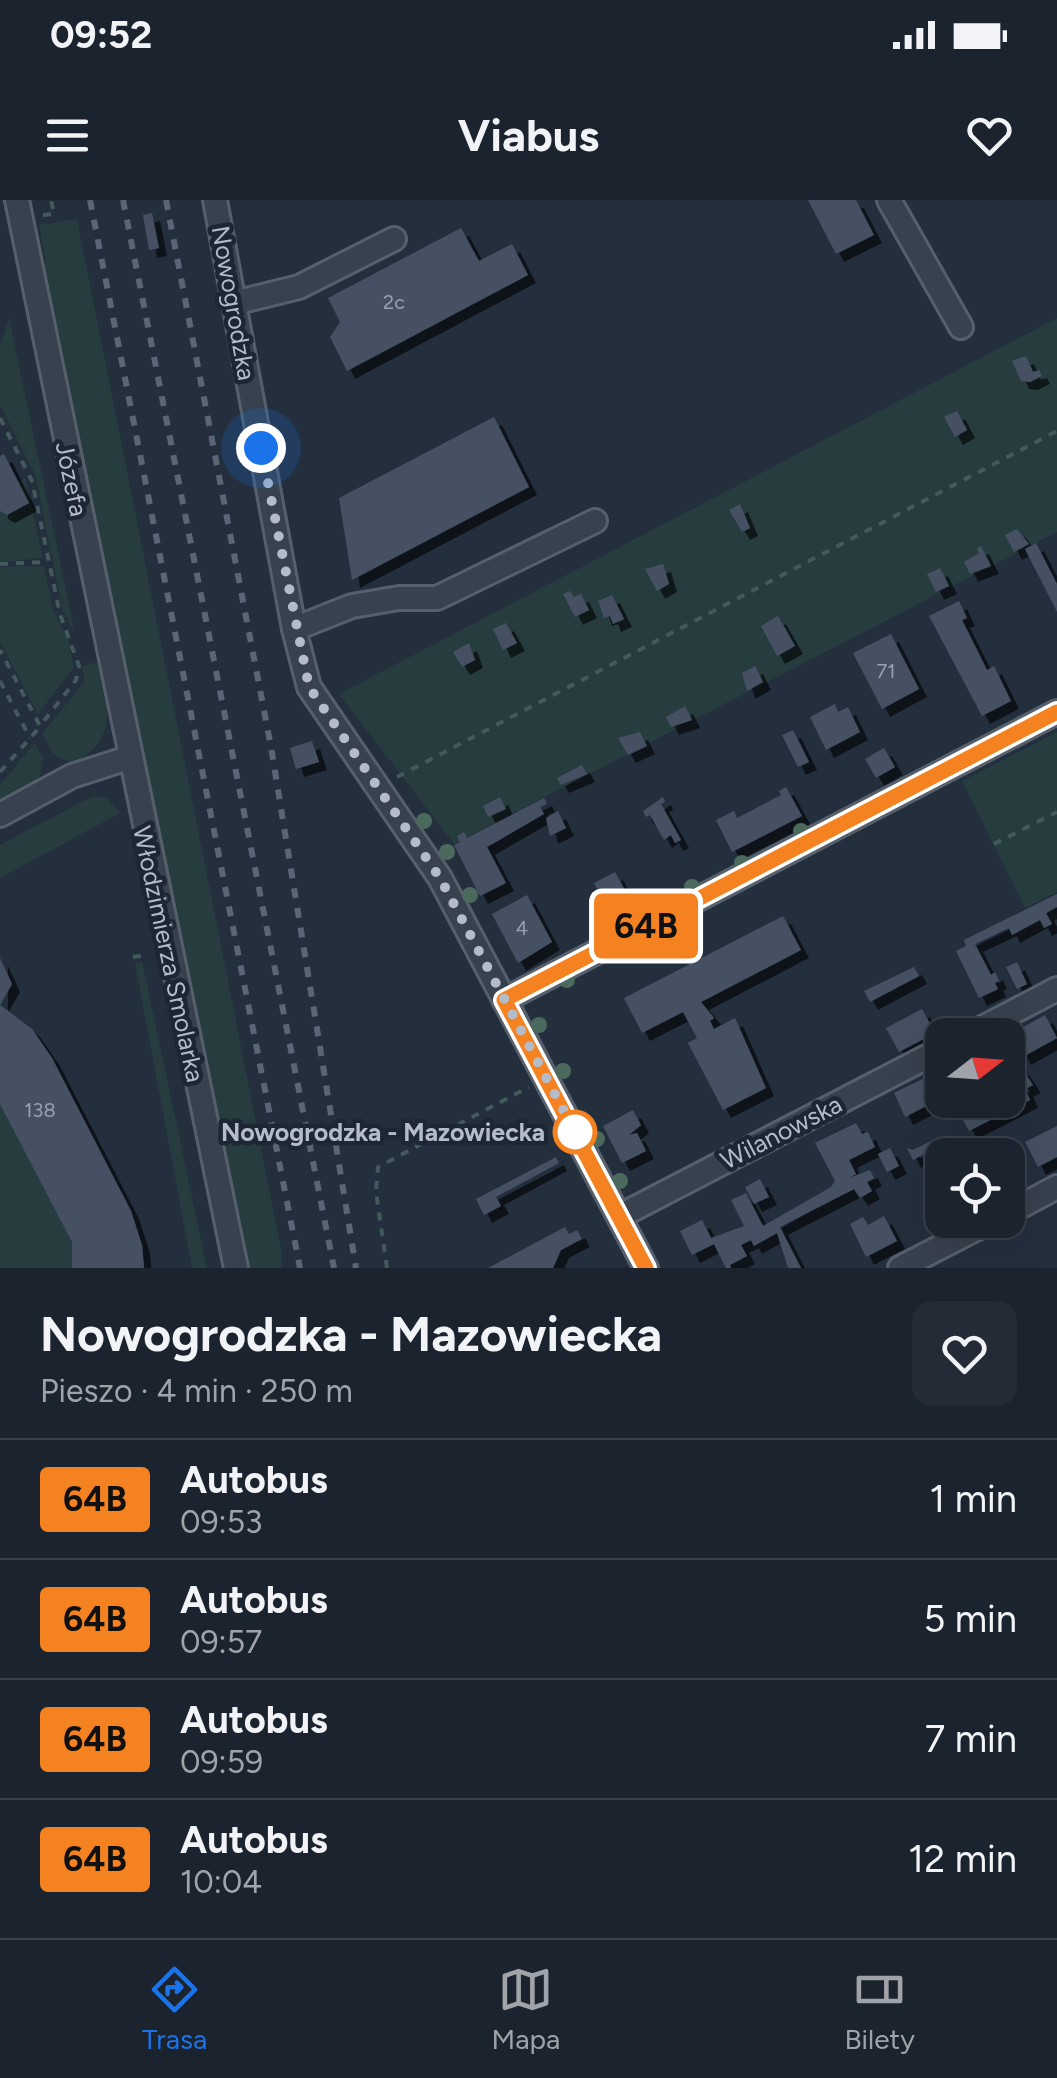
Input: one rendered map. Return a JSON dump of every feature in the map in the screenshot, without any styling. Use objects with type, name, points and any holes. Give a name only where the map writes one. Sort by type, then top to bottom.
[{"type":"street","name":"Józefa","points":[[17,200],[128,758]]},
{"type":"street","name":"Nowogrodzka","points":[[215,200],[294,629],[309,687],[408,827],[646,1268]]},
{"type":"street","points":[[889,200],[961,327]]},
{"type":"street","points":[[234,303],[299,286],[394,238]]},
{"type":"street","points":[[294,629],[352,606],[400,598],[437,598],[594,520]]},
{"type":"street","points":[[504,1000],[1057,712]]},
{"type":"street","points":[[0,815],[72,776],[128,758]]},
{"type":"street","name":"Włodzimierza Smolarka","points":[[128,758],[236,1268]]},
{"type":"street","points":[[1002,1018],[1057,989]]},
{"type":"street","name":"Wilanowska","points":[[620,1216],[925,1058]]},
{"type":"street","points":[[1025,1204],[1057,1187]]},
{"type":"street","points":[[900,1268],[958,1238]]},
{"type":"path","points":[[0,418],[32,481],[60,614],[79,666],[76,680],[0,772]]},
{"type":"path","points":[[401,775],[1057,431]]},
{"type":"path","points":[[0,444],[12,442]]},
{"type":"path","points":[[0,564],[48,562]]},
{"type":"path","points":[[0,650],[40,726]]},
{"type":"path","points":[[0,681],[30,738]]},
{"type":"path","points":[[994,844],[1057,812]]},
{"type":"path","points":[[134,957],[145,955]]},
{"type":"path","points":[[388,1268],[376,1192],[378,1167],[546,1078]]},
{"type":"green space","points":[[77,219],[282,1254],[281,1268],[247,1268],[40,264],[46,262],[39,225]]},
{"type":"green space","points":[[9,318],[75,633],[63,612],[35,474],[0,405],[0,346]]},
{"type":"green space","points":[[1057,318],[1057,532],[454,844],[339,694]]},
{"type":"green space","points":[[25,478],[43,558],[0,562],[0,511],[7,515],[29,503],[18,482]]},
{"type":"green space","points":[[44,566],[53,611],[68,639],[74,667],[38,714],[0,642],[0,567]]},
{"type":"green space","points":[[98,662],[107,707],[104,732],[88,754],[72,764],[53,754],[42,734],[85,681],[82,666]]},
{"type":"green space","points":[[1057,732],[1057,892],[1025,908],[962,781]]},
{"type":"green space","points":[[35,743],[43,758],[39,781],[0,802],[0,785]]},
{"type":"green space","points":[[93,796],[107,798],[120,813],[0,878],[0,845]]},
{"type":"green space","points":[[0,959],[12,984],[1,1005],[32,1029],[52,1058],[131,1211],[142,1245],[144,1268],[0,1268]]},
{"type":"green space","points":[[142,961],[207,1268],[192,1268],[135,963]]},
{"type":"building","points":[[808,200],[856,200],[874,235],[836,254]]},
{"type":"building","points":[[152,213],[159,248],[149,250],[143,215]]},
{"type":"building","points":[[461,228],[479,261],[512,244],[528,275],[347,371],[330,337],[340,322],[328,298]]},
{"type":"building","points":[[1026,356],[1033,372],[1039,370],[1042,376],[1030,382],[1021,381],[1012,361]]},
{"type":"building","points":[[957,411],[967,430],[955,437],[944,417]]},
{"type":"building","points":[[494,417],[529,487],[352,580],[339,498]]},
{"type":"building","points":[[4,454],[29,503],[7,515],[0,511],[0,456]]},
{"type":"building","points":[[740,504],[750,528],[742,532],[729,510]]},
{"type":"building","points":[[1017,529],[1029,544],[1014,552],[1005,535]]},
{"type":"building","points":[[1036,543],[1057,584],[1057,612],[1025,549]]},
{"type":"building","points":[[981,546],[991,566],[970,574],[964,562],[979,553],[977,548]]},
{"type":"building","points":[[663,564],[669,584],[657,591],[645,569]]},
{"type":"building","points":[[940,568],[949,586],[936,592],[927,574]]},
{"type":"building","points":[[570,591],[574,597],[581,594],[589,610],[575,617],[563,594]]},
{"type":"building","points":[[612,595],[624,619],[613,624],[610,616],[604,618],[598,601]]},
{"type":"building","points":[[959,601],[967,618],[962,620],[987,670],[994,666],[1011,701],[982,716],[929,616]]},
{"type":"building","points":[[778,616],[795,646],[777,656],[761,626]]},
{"type":"building","points":[[506,623],[517,643],[503,650],[493,629]]},
{"type":"building","points":[[891,634],[919,689],[882,709],[853,653]]},
{"type":"building","points":[[469,643],[475,660],[462,667],[453,652]]},
{"type":"building","points":[[755,666],[763,682],[747,691],[742,673]]},
{"type":"building","points":[[835,704],[838,712],[848,707],[860,732],[826,750],[810,717]]},
{"type":"building","points":[[685,706],[692,720],[671,727],[666,717]]},
{"type":"building","points":[[793,730],[809,762],[798,767],[782,735]]},
{"type":"building","points":[[640,732],[647,746],[628,755],[618,738]]},
{"type":"building","points":[[312,741],[319,762],[296,769],[290,748]]},
{"type":"building","points":[[884,748],[895,767],[876,778],[865,759]]},
{"type":"building","points":[[582,765],[587,774],[561,785],[557,778]]},
{"type":"building","points":[[786,787],[802,816],[732,852],[716,820],[734,811],[737,818],[781,795],[779,791]]},
{"type":"building","points":[[500,797],[506,809],[488,817],[483,806]]},
{"type":"building","points":[[663,797],[665,802],[661,804],[681,840],[675,843],[671,835],[664,840],[650,815],[646,817],[643,811]]},
{"type":"building","points":[[544,798],[547,804],[540,807],[544,814],[487,847],[506,883],[480,896],[454,845],[460,842],[457,836],[464,832],[467,838]]},
{"type":"building","points":[[558,811],[566,828],[550,836],[546,818]]},
{"type":"building","points":[[615,872],[626,892],[630,890],[633,896],[629,899],[632,905],[611,915],[594,883]]},
{"type":"building","points":[[1057,894],[1057,907],[1046,913],[1052,924],[1044,928],[1040,920],[1012,935],[1009,928],[975,944],[991,975],[995,972],[999,981],[995,983],[998,989],[979,998],[956,951],[966,946],[964,940]]},
{"type":"building","points":[[527,895],[552,942],[518,963],[492,914]]},
{"type":"building","points":[[783,916],[801,950],[701,1002],[714,1018],[710,1021],[714,1029],[735,1018],[766,1088],[723,1110],[688,1043],[697,1038],[683,1012],[642,1033],[624,998]]},
{"type":"building","points":[[0,958],[12,984],[0,1005]]},
{"type":"building","points":[[1017,962],[1027,984],[1017,989],[1006,967]]},
{"type":"building","points":[[914,967],[919,976],[870,1002],[864,991]]},
{"type":"building","points":[[0,1005],[32,1029],[52,1058],[131,1211],[142,1245],[144,1268],[72,1268],[72,1242],[0,1104]]},
{"type":"building","points":[[922,1009],[927,1018],[925,1038],[899,1052],[886,1028]]},
{"type":"building","points":[[1045,1015],[1057,1038],[1025,1056],[1025,1026]]},
{"type":"building","points":[[1025,1073],[1033,1085],[1025,1089]]},
{"type":"building","points":[[925,1078],[925,1107],[905,1117],[894,1093]]},
{"type":"building","points":[[633,1110],[641,1125],[629,1135],[637,1133],[646,1151],[622,1163],[603,1126]]},
{"type":"building","points":[[962,1118],[995,1118],[969,1131]]},
{"type":"building","points":[[856,1123],[862,1134],[868,1132],[875,1147],[849,1160],[856,1174],[849,1178],[870,1170],[874,1178],[867,1182],[872,1191],[860,1198],[854,1189],[780,1227],[801,1268],[788,1268],[777,1233],[754,1246],[751,1240],[741,1245],[747,1256],[731,1268],[726,1268],[714,1244],[692,1255],[680,1231],[702,1220],[711,1238],[744,1226],[731,1200],[746,1193],[763,1226],[831,1187],[835,1181],[815,1143]]},
{"type":"building","points":[[1057,1126],[1057,1157],[1038,1167],[1025,1142]]},
{"type":"building","points":[[925,1144],[925,1154],[913,1160],[907,1148],[913,1150]]},
{"type":"building","points":[[890,1148],[899,1166],[887,1172],[878,1154]]},
{"type":"building","points":[[556,1157],[559,1163],[496,1197],[501,1206],[484,1215],[476,1199]]},
{"type":"building","points":[[760,1179],[769,1197],[754,1204],[745,1187]]},
{"type":"building","points":[[884,1216],[897,1241],[866,1257],[850,1224],[863,1217],[868,1225]]},
{"type":"building","points":[[565,1227],[569,1234],[577,1230],[582,1239],[561,1250],[553,1268],[488,1268]]},
{"type":"railway","points":[[90,200],[300,1268]]},
{"type":"railway","points":[[123,200],[334,1268]]},
{"type":"railway","points":[[166,200],[271,747],[356,1268]]},
{"type":"bus line","name":"64B","points":[[646,1268],[504,1000],[1057,712]]},
{"type":"place","name":"Nowogrodzka - Mazowiecka","points":[[575,1132]]},
{"type":"route","points":[[261,448],[298,649],[309,687],[440,878],[575,1132]]}]
